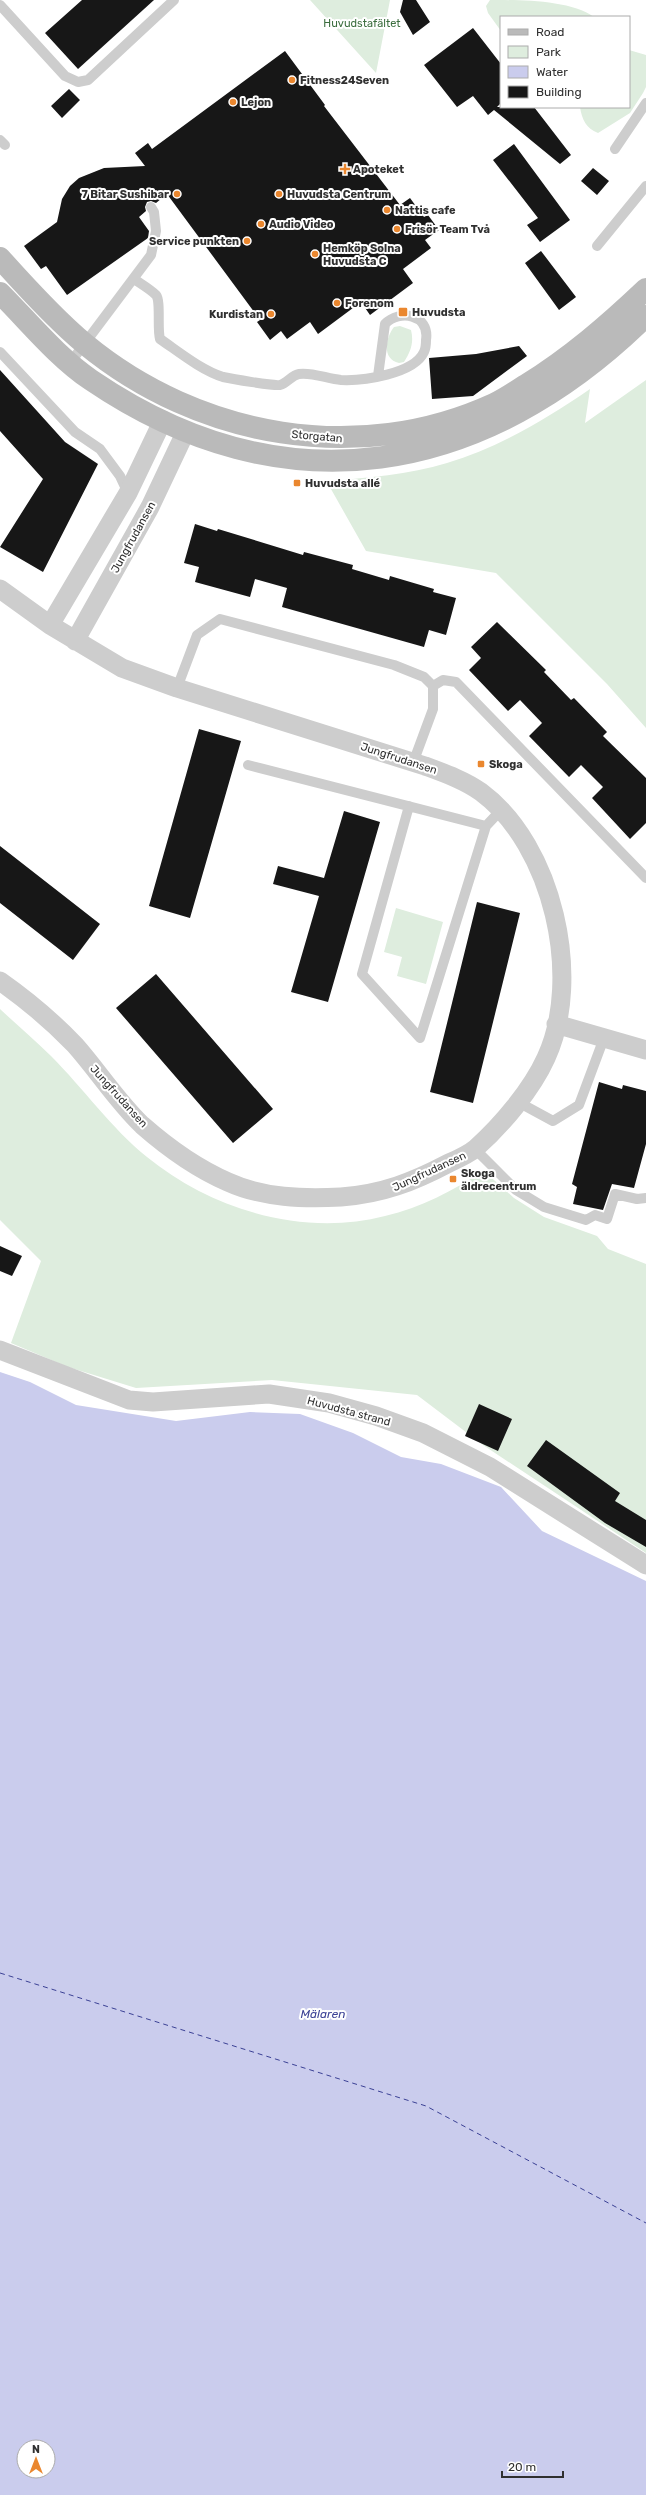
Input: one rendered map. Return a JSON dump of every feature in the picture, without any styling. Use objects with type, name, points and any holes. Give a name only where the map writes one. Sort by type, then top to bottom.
[{"type":"street","name":"Storgatan","points":[[0,258],[85,344],[145,385],[173,399],[196,408],[257,428],[298,435],[339,439],[379,437],[419,430],[457,419],[496,404],[553,368],[608,325],[646,289]]},
{"type":"street","name":"Storgatan","points":[[0,293],[70,363],[89,379],[132,406],[186,431],[217,443],[245,450],[300,460],[350,461],[421,451],[465,438],[506,420],[568,382],[624,337],[646,316]]},
{"type":"street","points":[[50,625],[128,493],[173,399]]},
{"type":"street","points":[[186,431],[196,408]]},
{"type":"street","name":"Jungfrudansen","points":[[75,641],[150,507],[186,431]]},
{"type":"street","name":"Jungfrudansen","points":[[0,589],[50,625],[122,668],[177,688],[457,778],[482,793],[501,810],[524,838],[540,868],[552,904],[562,951],[561,1000],[547,1056],[531,1088],[475,1149],[430,1173],[389,1190],[362,1195],[318,1198],[271,1195],[229,1183],[186,1159],[141,1124],[42,1012],[0,981]]},
{"type":"street","points":[[556,1024],[646,1050]]},
{"type":"street","name":"Huvudsta strand","points":[[0,1350],[129,1400],[153,1402],[269,1394],[328,1403],[376,1416],[423,1433],[490,1467],[646,1565]]},
{"type":"lane","points":[[0,5],[65,76],[78,82],[88,80],[174,0]]},
{"type":"lane","points":[[615,149],[646,103]]},
{"type":"lane","points":[[597,246],[646,186]]},
{"type":"lane","points":[[70,363],[151,255],[155,243],[155,218],[151,207]]},
{"type":"lane","points":[[134,279],[156,295],[158,299],[158,330],[160,339],[222,376],[280,385],[298,374],[342,380],[378,376],[406,368],[418,361],[424,351],[427,336],[422,324],[417,318],[411,315],[396,316],[385,324],[378,376]]},
{"type":"lane","points":[[0,352],[75,432],[100,449],[120,476],[128,493]]},
{"type":"lane","points":[[177,688],[197,635],[220,619],[394,665],[424,677],[433,686],[433,709],[413,763]]},
{"type":"lane","points":[[433,686],[444,680],[456,682],[646,878]]},
{"type":"lane","points":[[248,765],[486,826]]},
{"type":"lane","points":[[409,806],[362,974],[420,1038],[486,826],[501,810]]},
{"type":"lane","points":[[518,1102],[553,1121],[579,1105],[604,1038]]},
{"type":"lane","points":[[475,1149],[516,1190],[544,1207],[586,1220],[595,1215],[607,1219],[615,1194],[637,1199],[646,1198]]},
{"type":"green space","name":"Huvudstafältet","points":[[310,0],[390,0],[376,73]]},
{"type":"green space","points":[[490,0],[545,2],[572,7],[592,16],[500,16],[500,30],[488,13],[486,6]]},
{"type":"green space","points":[[630,50],[646,55],[646,87],[630,113],[598,133],[590,129],[582,116],[580,108],[630,108]]},
{"type":"green space","points":[[400,326],[411,330],[412,339],[410,350],[404,362],[399,363],[393,361],[387,352],[387,342],[394,327]]},
{"type":"green space","points":[[646,380],[646,728],[607,684],[496,573],[366,551],[327,482],[418,470],[466,457],[521,432],[590,389],[585,423]]},
{"type":"green space","points":[[396,908],[443,922],[426,984],[397,976],[402,957],[384,952]]},
{"type":"green space","points":[[0,1009],[51,1056],[121,1134],[134,1146],[173,1176],[200,1192],[229,1204],[260,1214],[291,1221],[322,1223],[354,1222],[398,1213],[424,1203],[461,1185],[484,1171],[514,1198],[544,1217],[597,1236],[608,1249],[646,1264],[646,1553],[483,1445],[417,1395],[272,1380],[136,1388],[68,1367],[11,1343],[41,1261],[0,1220]]},
{"type":"water","name":"Mälaren","points":[[0,1372],[30,1382],[76,1405],[176,1421],[250,1412],[300,1414],[353,1433],[401,1457],[441,1464],[501,1487],[542,1531],[646,1581],[646,2495],[0,2495]]},
{"type":"building","points":[[82,0],[154,0],[78,69],[45,33]]},
{"type":"building","points":[[403,0],[416,0],[430,22],[413,35],[400,12]]},
{"type":"building","points":[[473,28],[500,63],[500,104],[497,107],[535,108],[571,155],[560,164],[494,110],[488,115],[473,96],[457,107],[424,65]]},
{"type":"building","name":"Huvudsta Centrum","points":[[285,51],[325,105],[324,106],[400,205],[410,198],[424,217],[428,215],[439,230],[425,240],[431,248],[403,269],[413,283],[370,315],[361,302],[318,334],[310,322],[287,339],[281,331],[270,340],[257,322],[260,320],[167,194],[156,203],[151,201],[147,202],[145,207],[146,211],[139,217],[149,231],[148,238],[67,295],[46,266],[41,269],[24,246],[57,222],[62,199],[70,186],[79,178],[104,168],[145,166],[135,153],[148,143],[152,149]]},
{"type":"building","points":[[69,89],[80,100],[62,118],[51,106]]},
{"type":"building","points":[[514,144],[570,220],[540,242],[527,225],[538,218],[493,160]]},
{"type":"building","points":[[593,168],[609,181],[597,195],[581,181]]},
{"type":"building","points":[[541,251],[576,297],[559,310],[525,263]]},
{"type":"building","points":[[519,346],[527,356],[473,396],[432,399],[429,358],[476,354]]},
{"type":"building","points":[[0,370],[65,442],[98,464],[43,572],[0,547],[43,479],[0,431]]},
{"type":"building","points":[[195,524],[217,531],[218,529],[303,555],[304,552],[353,565],[352,569],[389,580],[390,576],[434,589],[433,592],[456,598],[446,635],[429,630],[424,647],[282,607],[287,588],[255,579],[250,597],[195,582],[199,567],[184,563]]},
{"type":"building","points":[[497,622],[546,670],[544,672],[571,700],[574,698],[607,732],[603,736],[646,778],[646,823],[630,839],[592,798],[603,787],[581,765],[569,777],[529,736],[542,723],[520,700],[508,711],[469,670],[481,658],[471,647]]},
{"type":"building","points":[[199,729],[241,741],[190,918],[149,906]]},
{"type":"building","points":[[344,811],[380,822],[328,1002],[291,992],[319,896],[273,884],[278,866],[324,878]]},
{"type":"building","points":[[0,846],[100,924],[73,960],[0,903]]},
{"type":"building","points":[[477,902],[520,913],[473,1103],[430,1092]]},
{"type":"building","points":[[156,974],[273,1109],[233,1143],[116,1008]]},
{"type":"building","points":[[599,1082],[622,1089],[623,1085],[646,1091],[646,1144],[634,1188],[612,1184],[603,1210],[573,1204],[577,1187],[572,1184]]},
{"type":"building","points":[[0,1246],[22,1256],[12,1276],[0,1271]]},
{"type":"building","points":[[479,1404],[512,1419],[498,1451],[465,1436]]},
{"type":"building","points":[[546,1440],[620,1493],[615,1501],[646,1520],[646,1547],[605,1523],[527,1466]]},
{"type":"ferry route","points":[[0,1973],[426,2106],[646,2223]]},
{"type":"place","name":"Fitness24Seven","points":[[292,80]]},
{"type":"place","name":"Lejon","points":[[233,102]]},
{"type":"place","name":"Apoteket","points":[[345,169]]},
{"type":"place","name":"7 Bitar Sushibar","points":[[177,194]]},
{"type":"place","name":"Huvudsta Centrum","points":[[279,194]]},
{"type":"place","name":"Nattis cafe","points":[[387,210]]},
{"type":"place","name":"Audio Video","points":[[261,224]]},
{"type":"place","name":"Frisör Team Två","points":[[397,229]]},
{"type":"place","name":"Service punkten","points":[[247,241]]},
{"type":"place","name":"Hemköp Solna Huvudsta C","points":[[315,254]]},
{"type":"place","name":"Forenom","points":[[337,303]]},
{"type":"place","name":"Huvudsta","points":[[403,312]]},
{"type":"place","name":"Kurdistan","points":[[271,314]]},
{"type":"place","name":"Huvudsta allé","points":[[297,483]]},
{"type":"place","name":"Skoga","points":[[481,764]]},
{"type":"place","name":"Skoga äldrecentrum","points":[[453,1179]]}]
